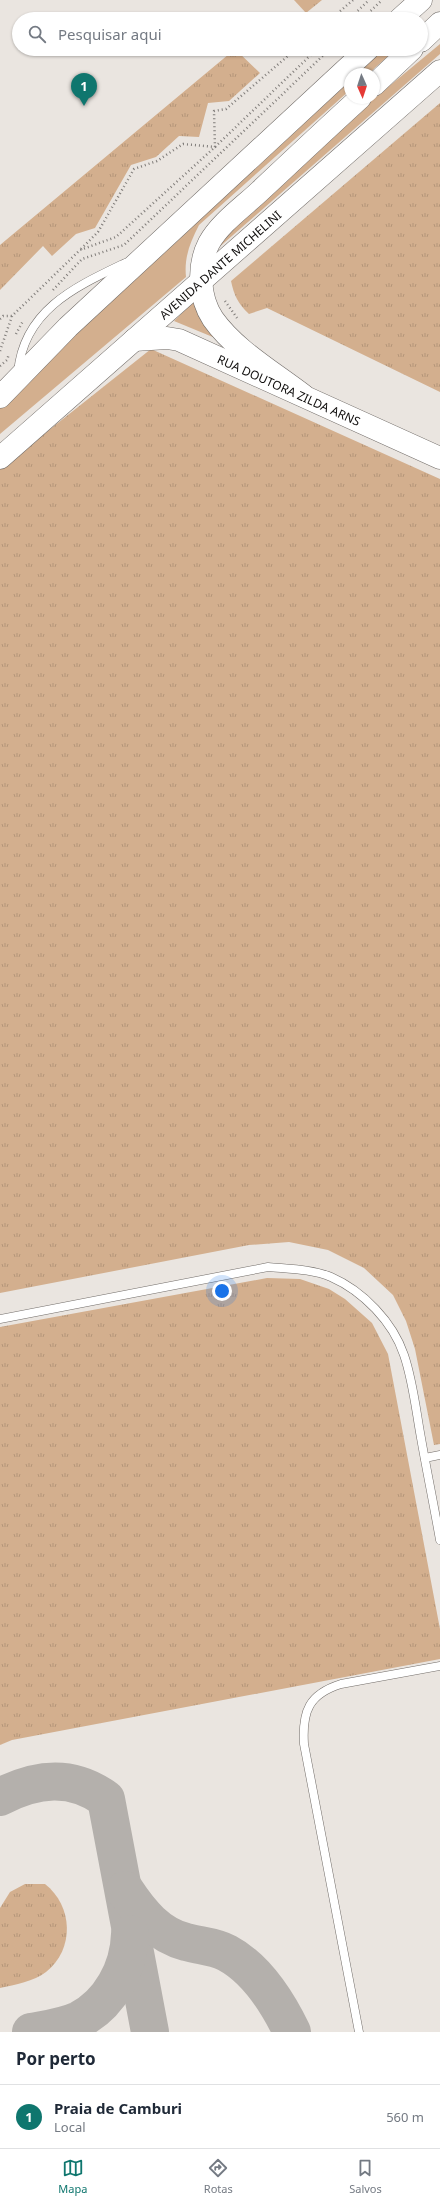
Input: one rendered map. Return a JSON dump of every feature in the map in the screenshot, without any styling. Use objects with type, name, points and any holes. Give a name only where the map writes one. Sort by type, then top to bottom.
[{"type":"main road","points":[[408,12],[421,0]]},
{"type":"main road","points":[[0,397],[68,327],[360,56]]},
{"type":"main road","points":[[380,79],[405,56]]},
{"type":"main road","name":"AVENIDA DANTE MICHELINI","points":[[0,458],[134,340],[202,283],[440,71]]},
{"type":"main road","points":[[303,395],[252,356],[221,329],[206,305],[202,283],[204,254],[210,242],[220,230],[354,104]]},
{"type":"main road","name":"RUA DOUTORA ZILDA ARNS","points":[[134,340],[167,338],[179,340],[440,458]]},
{"type":"lane","points":[[0,1319],[268,1267],[303,1270],[330,1277],[351,1288],[374,1307],[390,1328],[404,1354],[411,1381],[440,1540]]},
{"type":"lane","points":[[425,1458],[440,1455]]},
{"type":"lane","points":[[359,2032],[304,1744],[304,1718],[308,1707],[328,1688],[341,1684],[440,1666]]},
{"type":"path","points":[[339,12],[353,0]]},
{"type":"path","points":[[356,12],[369,0]]},
{"type":"path","points":[[369,12],[382,0]]},
{"type":"path","points":[[215,147],[214,111],[226,110],[288,56]]},
{"type":"path","points":[[80,250],[116,237],[215,147],[310,56]]},
{"type":"path","points":[[51,292],[82,259],[124,245],[323,56]]},
{"type":"path","points":[[0,351],[12,316],[98,232],[134,169],[157,161],[183,144],[215,147]]},
{"type":"path","points":[[0,319],[3,316],[12,316]]},
{"type":"path","points":[[14,339],[19,325],[24,320]]},
{"type":"path","points":[[0,366],[7,360],[12,346]]},
{"type":"green space","points":[[294,0],[322,0],[307,12],[305,12]]},
{"type":"green space","points":[[440,44],[440,54],[217,249],[219,239],[358,112],[368,104],[380,104],[380,94],[426,56],[428,56],[428,54]]},
{"type":"green space","points":[[227,56],[242,56],[260,73],[229,101],[208,103],[199,137],[179,136],[156,157],[131,165],[95,228],[76,234],[52,256],[43,246],[0,290],[0,245]]},
{"type":"green space","points":[[373,56],[388,56],[375,68],[355,68]]},
{"type":"green space","points":[[344,77],[344,95],[199,225],[188,250],[186,277],[0,434],[0,403],[148,259]]},
{"type":"green space","points":[[440,103],[440,392],[267,308],[249,314],[237,299],[231,281]]},
{"type":"green space","points":[[197,298],[220,340],[174,321]]},
{"type":"green space","points":[[151,349],[440,479],[440,1444],[434,1445],[415,1349],[406,1321],[393,1295],[364,1268],[328,1250],[289,1242],[249,1245],[0,1293],[0,469]]},
{"type":"green space","points":[[267,1278],[300,1279],[329,1289],[345,1299],[372,1323],[388,1354],[440,1629],[440,1659],[12,1740],[0,1745],[0,1327]]},
{"type":"green space","points":[[25,1884],[45,1884],[54,1893],[61,1904],[65,1915],[67,1928],[66,1940],[62,1952],[55,1963],[46,1972],[30,1980],[0,1988],[0,1908],[10,1892]]},
{"type":"taxiway","points":[[0,1797],[27,1786],[40,1783],[67,1782],[80,1785],[106,1799],[150,2032]]},
{"type":"taxiway","points":[[125,1890],[137,1907],[158,1929],[176,1939],[212,1947],[227,1953],[248,1968],[273,1998],[292,2032]]},
{"type":"taxiway","points":[[31,2032],[55,2028],[79,2020],[100,2005],[116,1984],[122,1972],[129,1947],[130,1934]]},
{"type":"place","name":"Praia de Camburi","points":[[84,106]]}]
